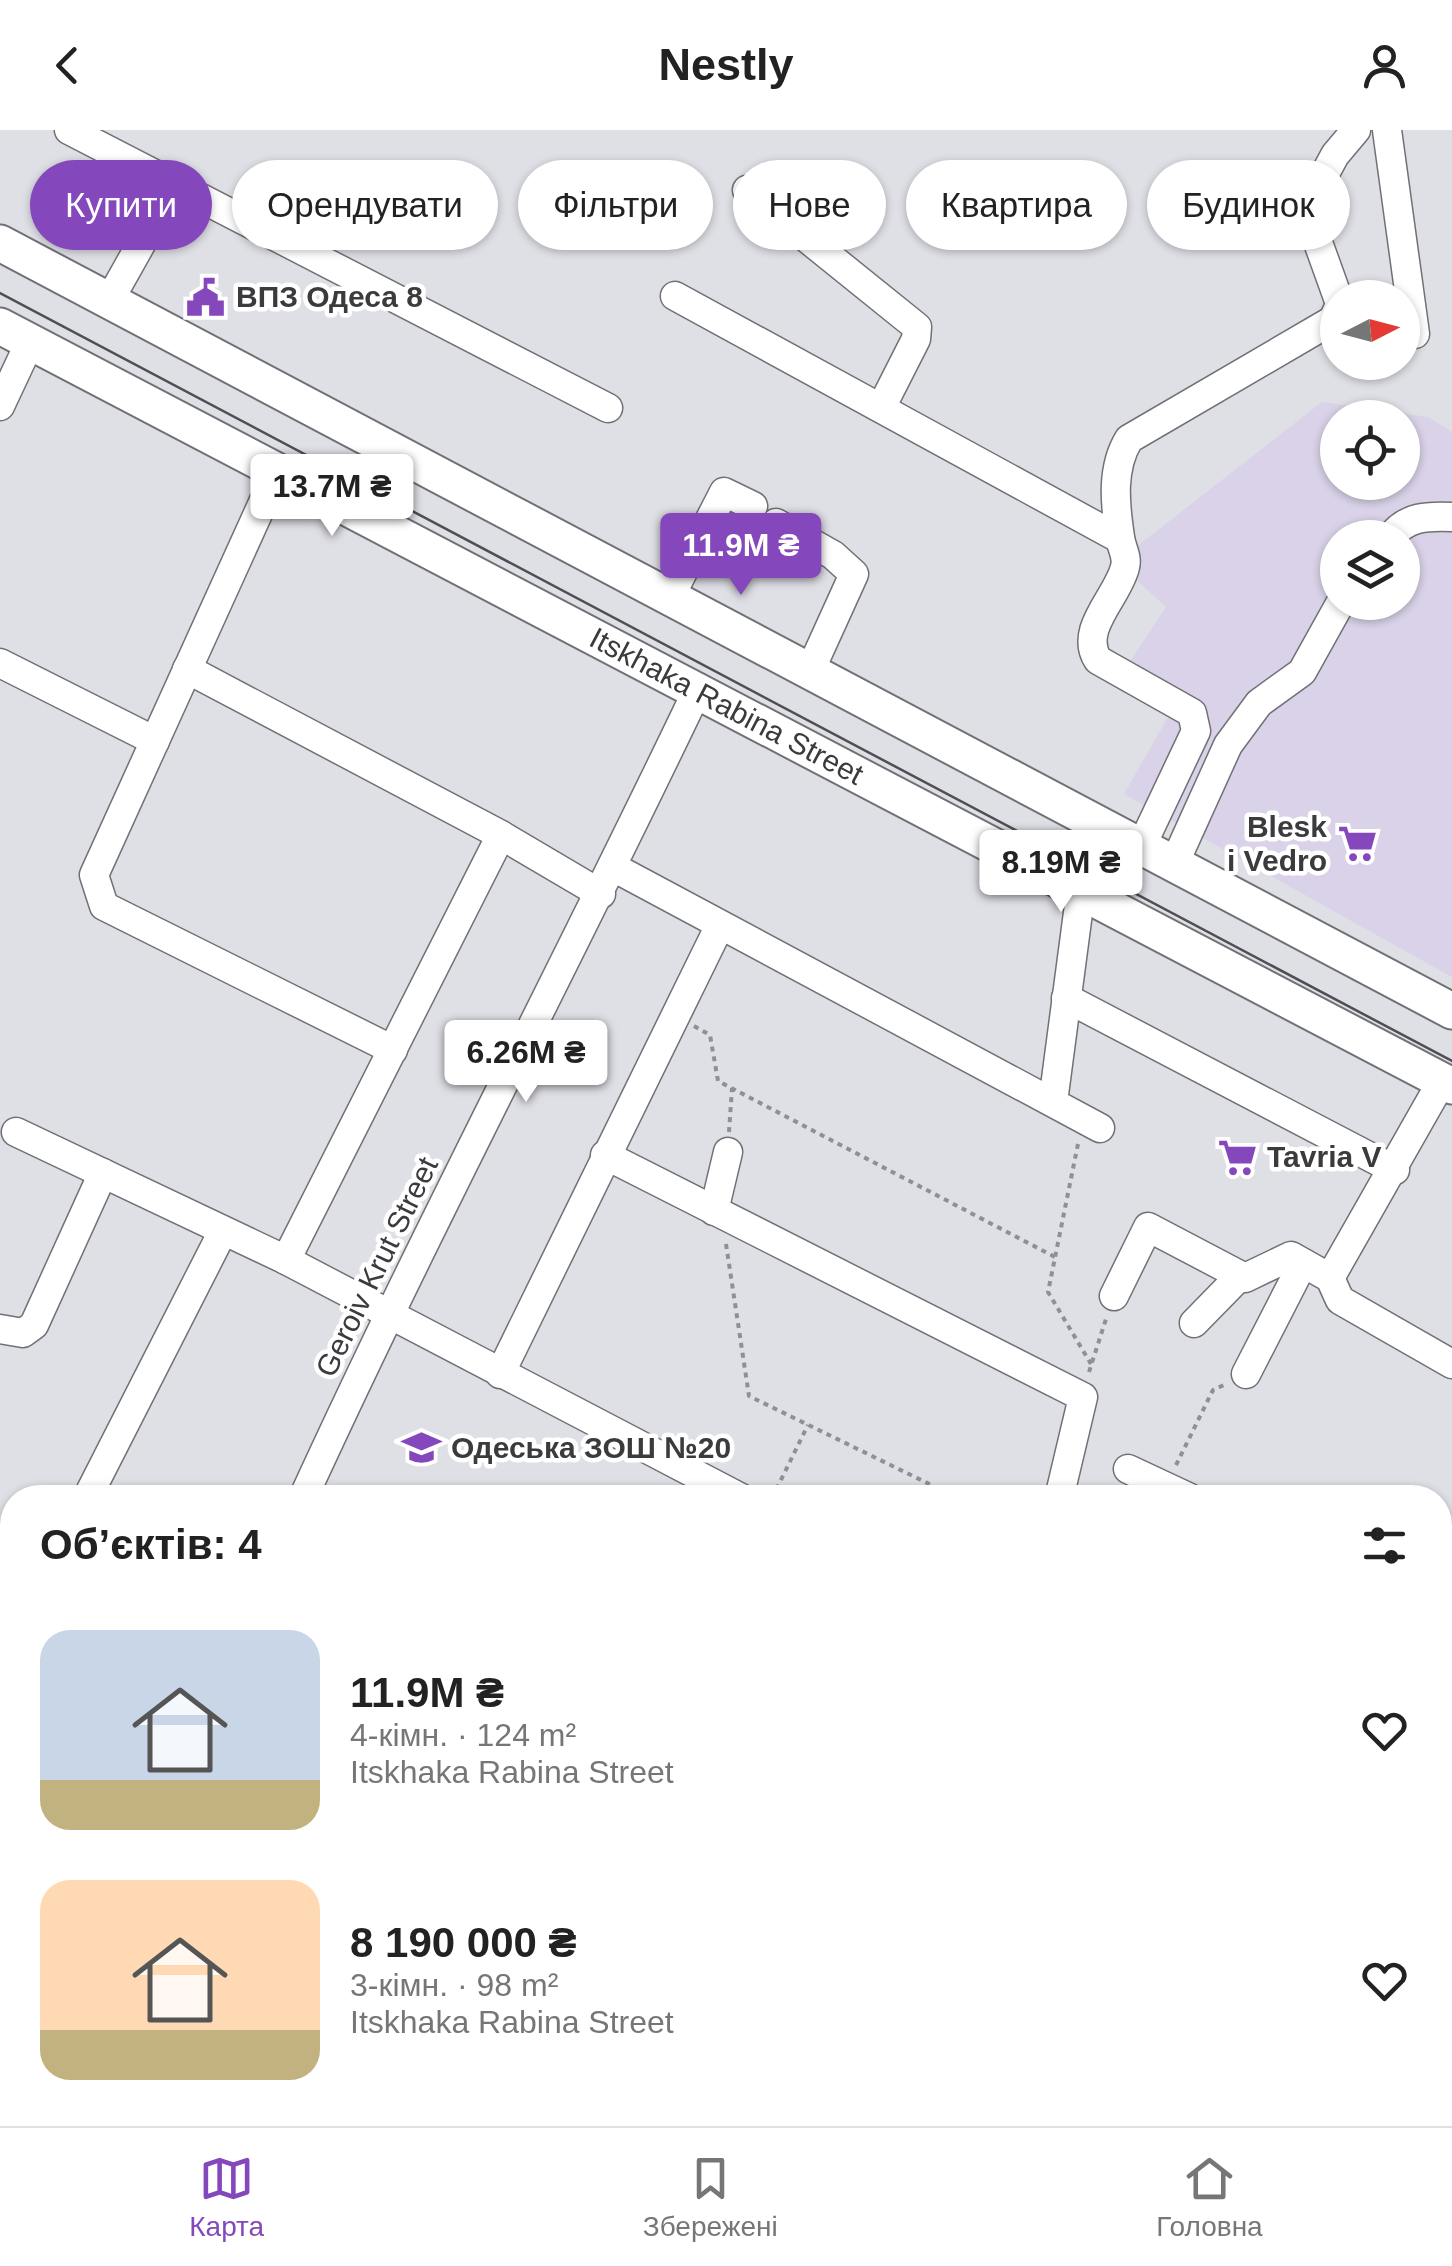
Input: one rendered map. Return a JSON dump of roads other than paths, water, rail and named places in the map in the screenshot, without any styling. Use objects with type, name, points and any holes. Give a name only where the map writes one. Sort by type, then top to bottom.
[{"type":"main road","points":[[0,243],[1452,1011]]},
{"type":"main road","name":"Itskhaka Rabina Street","points":[[15,334],[1447,1084]]},
{"type":"street","points":[[69,130],[124,160]]},
{"type":"street","points":[[1332,280],[1306,209],[1335,155],[1356,130]]},
{"type":"street","points":[[1388,130],[1408,280]]},
{"type":"street","points":[[212,207],[608,408]]},
{"type":"street","points":[[110,301],[138,250]]},
{"type":"street","points":[[821,250],[917,328],[916,340],[882,406]]},
{"type":"street","points":[[675,296],[1120,539]]},
{"type":"street","points":[[1142,844],[1196,731],[1192,714],[1098,660],[1092,651],[1092,634],[1125,567],[1115,474],[1129,439],[1320,328]]},
{"type":"street","points":[[0,406],[15,334]]},
{"type":"street","points":[[276,474],[94,875],[104,906],[392,1050]]},
{"type":"street","points":[[670,597],[724,492],[833,555],[854,574],[810,671]]},
{"type":"street","points":[[1411,520],[1420,516],[1452,516]]},
{"type":"street","points":[[1176,862],[1228,745],[1258,703],[1302,672],[1330,620]]},
{"type":"street","points":[[0,663],[155,741]]},
{"type":"street","points":[[188,669],[501,834],[600,894]]},
{"type":"street","name":"Geroiv Krut Street","points":[[309,1485],[388,1313],[614,867],[698,690]]},
{"type":"street","points":[[286,1260],[501,834]]},
{"type":"street","points":[[614,867],[1092,1124]]},
{"type":"street","points":[[1053,1102],[1081,890]]},
{"type":"street","points":[[500,1374],[720,926]]},
{"type":"street","points":[[1066,998],[1395,1170]]},
{"type":"street","points":[[1330,1278],[1447,1084]]},
{"type":"street","points":[[16,1132],[286,1260],[716,1485]]},
{"type":"street","points":[[718,1213],[728,1152]]},
{"type":"street","points":[[605,1154],[1083,1397],[1062,1485]]},
{"type":"street","points":[[0,1329],[22,1333],[34,1325],[103,1173]]},
{"type":"street","points":[[1114,1296],[1148,1228],[1246,1278],[1291,1256],[1330,1278],[1340,1300],[1452,1364]]},
{"type":"street","points":[[94,1485],[224,1231]]},
{"type":"street","points":[[1246,1374],[1303,1263]]},
{"type":"street","points":[[1194,1323],[1240,1276]]},
{"type":"street","points":[[1128,1468],[1163,1485]]},
{"type":"tram line","points":[[0,293],[1452,1061]]},
{"type":"place","name":"ВПЗ Одеса 8","points":[[206,297]]},
{"type":"place","name":"Blesk i Vedro","points":[[1357,844]]},
{"type":"place","name":"Tavria V","points":[[1237,1157]]},
{"type":"place","name":"Одеська ЗОШ №20","points":[[421,1448]]}]
